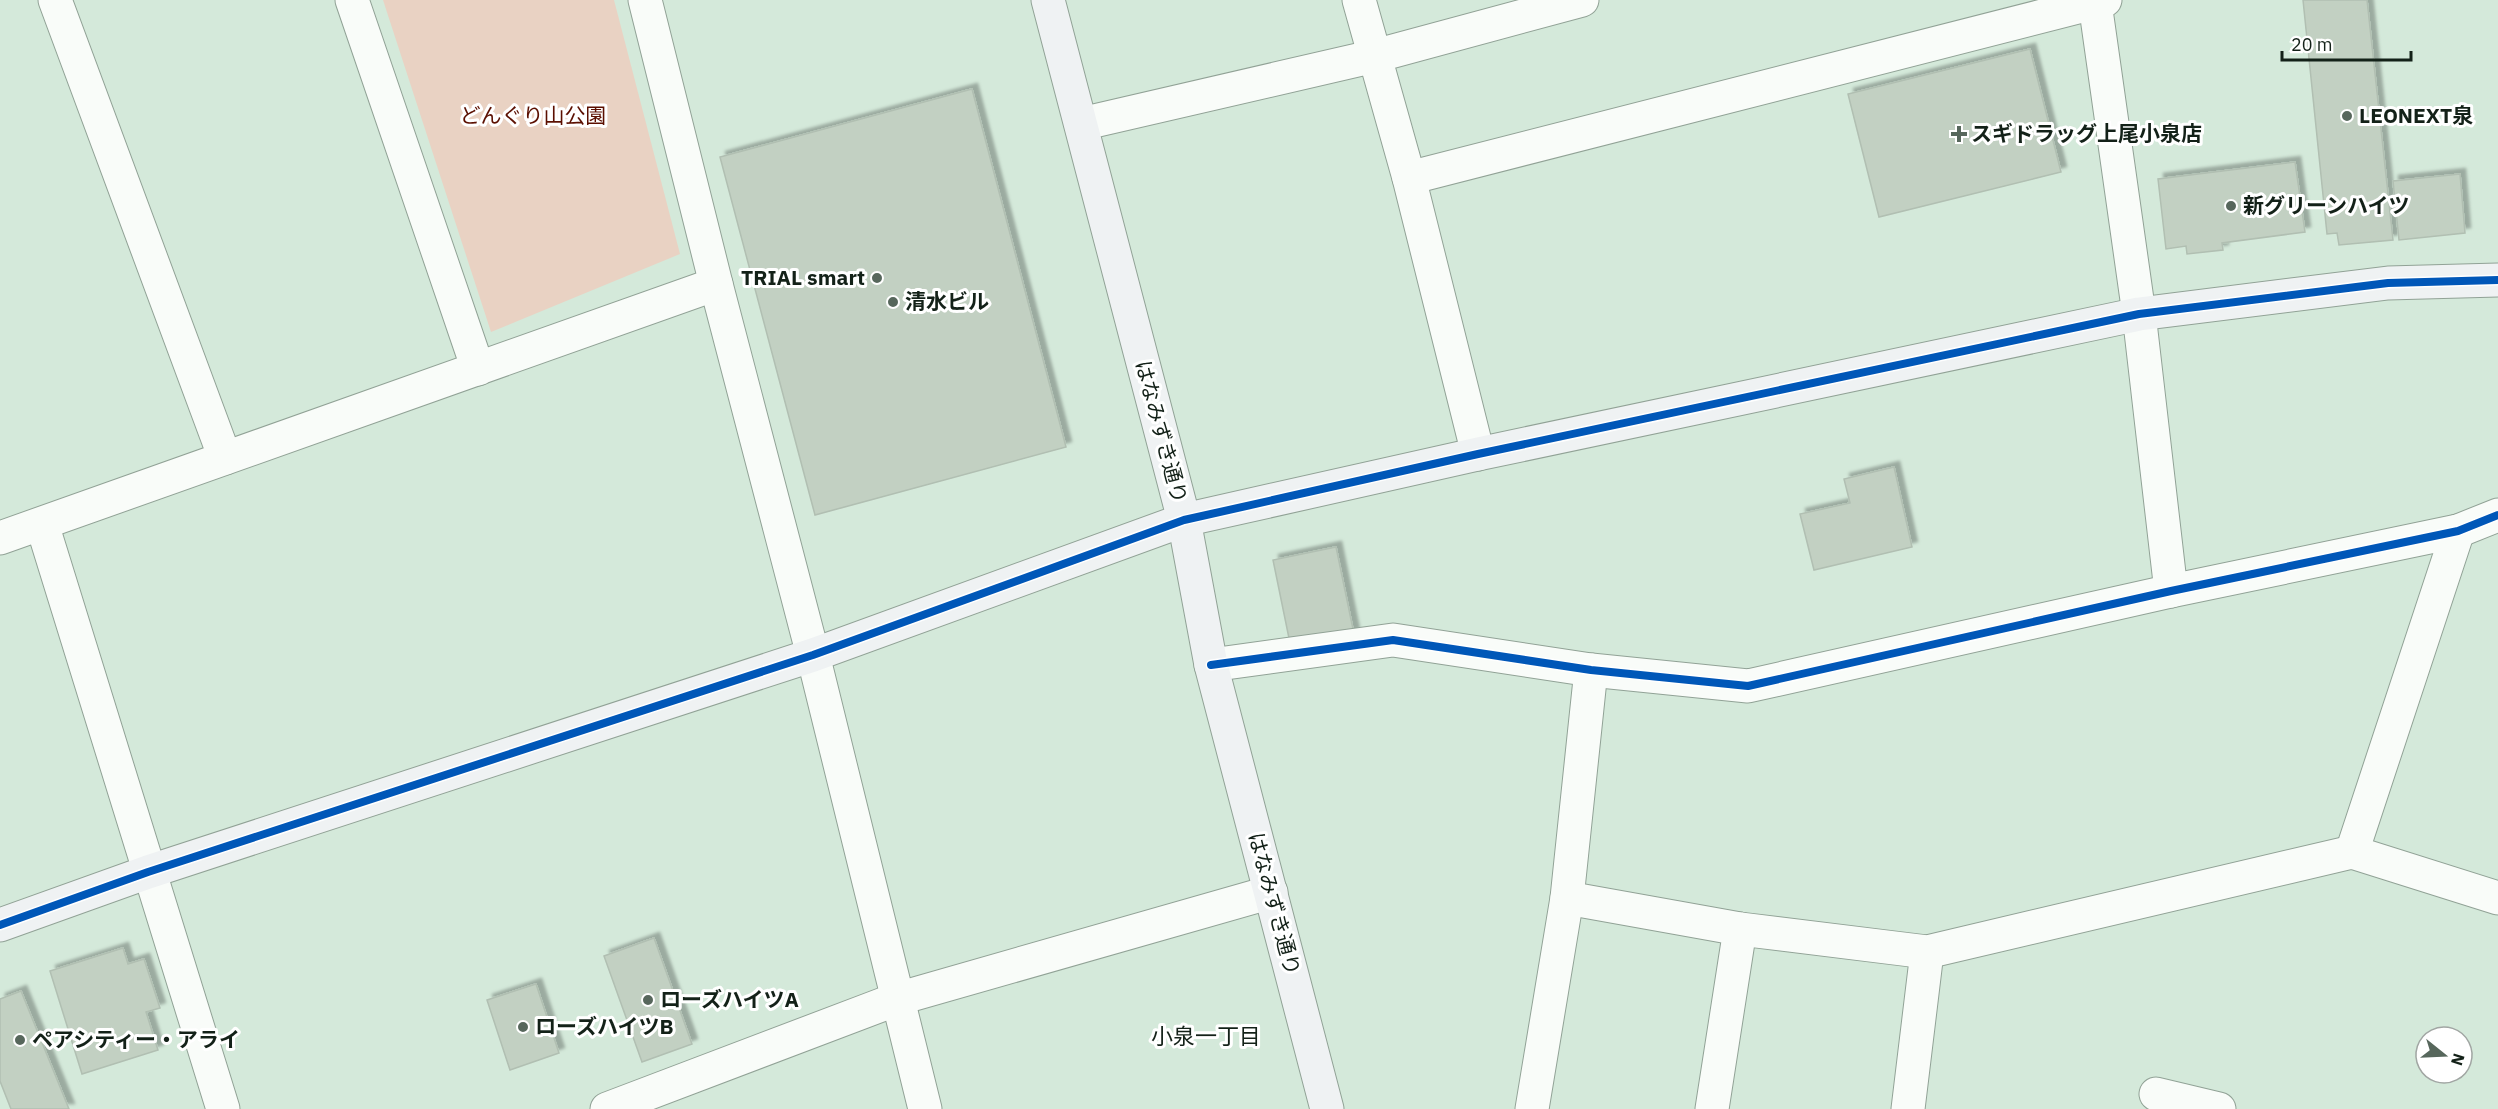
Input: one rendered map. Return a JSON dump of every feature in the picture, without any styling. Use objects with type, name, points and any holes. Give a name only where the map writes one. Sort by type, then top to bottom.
[{"type":"street","points":[[55,0],[225,458]]},
{"type":"street","points":[[352,0],[478,369]]},
{"type":"street","points":[[645,0],[813,655],[925,1109]]},
{"type":"street","name":"はなみずき通り","points":[[1048,0],[1184,520],[1211,665],[1271,892],[1333,1107]]},
{"type":"street","points":[[1359,0],[1409,178],[1478,454]]},
{"type":"street","points":[[1081,124],[1375,56],[1582,0]]},
{"type":"street","points":[[1409,178],[2100,1],[2171,591]]},
{"type":"street","points":[[0,925],[148,872],[813,655],[1184,520],[1478,454],[2139,314],[2388,283],[2498,280]]},
{"type":"street","points":[[0,538],[716,284]]},
{"type":"street","points":[[1211,665],[1393,640],[1591,670],[1748,686],[2171,591],[2458,531],[2498,516]]},
{"type":"street","points":[[42,524],[223,1109]]},
{"type":"street","points":[[2352,852],[2458,531]]},
{"type":"street","points":[[1532,1109],[1567,898],[1591,670]]},
{"type":"street","points":[[1567,898],[1740,929],[1927,952],[2352,852],[2498,898]]},
{"type":"street","points":[[607,1109],[897,999],[1271,892]]},
{"type":"street","points":[[1712,1109],[1740,929]]},
{"type":"street","points":[[1908,1109],[1927,952]]},
{"type":"street","points":[[2156,1094],[2219,1109]]},
{"type":"green space","name":"どんぐり山公園","points":[[383,0],[614,0],[680,254],[491,332]]},
{"type":"building","name":"LEONEXT泉","points":[[2303,0],[2367,0],[2393,240],[2339,245],[2337,233],[2327,234]]},
{"type":"building","points":[[2030,49],[2061,172],[1879,217],[1848,94]]},
{"type":"building","name":"清水ビル","points":[[972,89],[1066,447],[815,515],[720,157]]},
{"type":"building","name":"新グリーンハイツ","points":[[2295,162],[2305,232],[2222,243],[2223,250],[2187,254],[2186,246],[2166,249],[2158,179]]},
{"type":"building","points":[[2460,174],[2465,233],[2399,240],[2393,181]]},
{"type":"building","points":[[1894,467],[1912,547],[1814,570],[1800,514],[1850,503],[1844,479]]},
{"type":"building","points":[[1336,547],[1354,634],[1291,648],[1273,560]]},
{"type":"building","name":"ローズハイツA","points":[[654,938],[692,1044],[642,1062],[604,956]]},
{"type":"building","points":[[123,948],[128,964],[144,959],[160,1008],[146,1012],[158,1050],[82,1074],[50,971]]},
{"type":"building","name":"ローズハイツB","points":[[536,984],[559,1053],[510,1070],[487,1000]]},
{"type":"building","name":"ペアシティー・アライ","points":[[21,991],[69,1109],[11,1109],[0,1081],[0,999]]},
{"type":"cycle path","points":[[0,925],[148,872],[813,655],[1184,520],[1478,454],[2139,314],[2388,283],[2498,280]]},
{"type":"cycle path","points":[[1211,665],[1393,640],[1591,670],[1748,686],[2171,591],[2458,531],[2498,515]]},
{"type":"place","name":"LEONEXT泉","points":[[2347,116]]},
{"type":"place","name":"スギドラッグ上尾小泉店","points":[[1959,134]]},
{"type":"place","name":"新グリーンハイツ","points":[[2231,206]]},
{"type":"place","name":"TRIAL smart","points":[[877,278]]},
{"type":"place","name":"清水ビル","points":[[893,302]]},
{"type":"place","name":"ローズハイツA","points":[[648,1000]]},
{"type":"place","name":"ローズハイツB","points":[[523,1027]]},
{"type":"place","name":"ペアシティー・アライ","points":[[20,1040]]},
{"type":"district","name":"小泉一丁目","points":[[1206,1036]]}]
